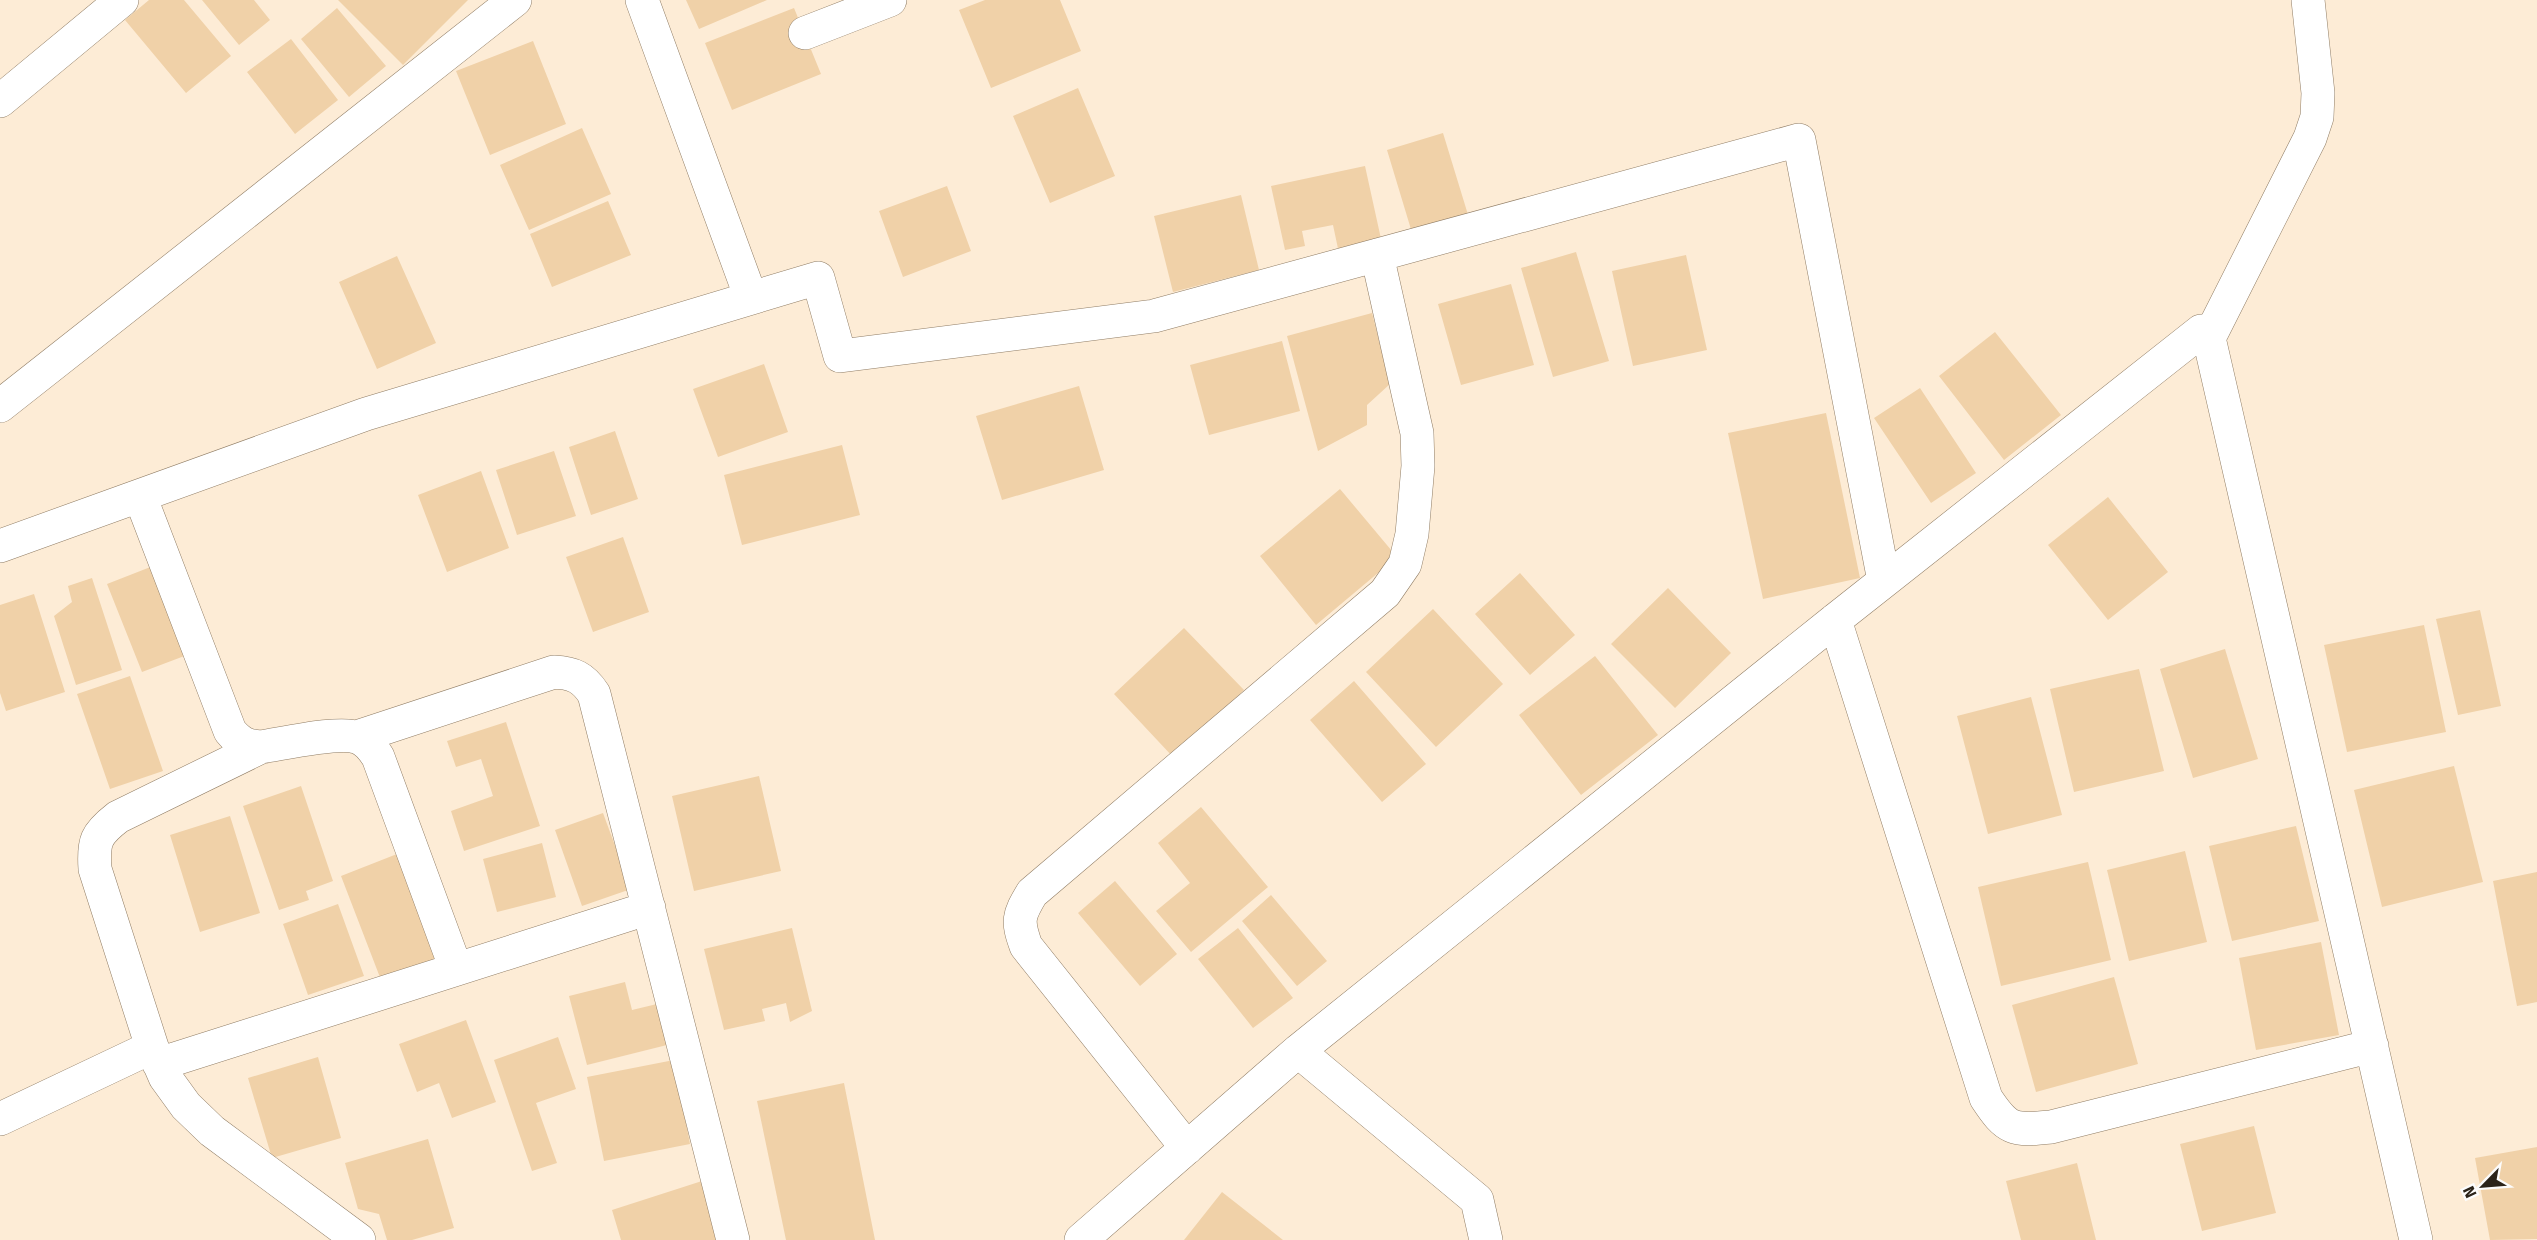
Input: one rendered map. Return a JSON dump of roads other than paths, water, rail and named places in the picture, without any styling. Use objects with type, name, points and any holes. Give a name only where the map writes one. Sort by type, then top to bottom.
[{"type":"street","points":[[0,101],[122,0]]},
{"type":"street","points":[[0,406],[515,0]]},
{"type":"street","points":[[642,0],[751,298]]},
{"type":"street","points":[[805,33],[890,0]]},
{"type":"street","points":[[2209,338],[2310,138],[2317,117],[2318,93],[2308,0]]},
{"type":"street","points":[[0,546],[366,414],[818,278],[840,356],[1154,316],[1799,140],[1884,581]]},
{"type":"street","points":[[1187,1148],[1026,946],[1019,927],[1021,911],[1032,894],[1385,594],[1405,564],[1412,534],[1417,477],[1417,433],[1377,255]]},
{"type":"street","points":[[1081,1240],[1298,1052],[1884,581],[2201,331],[2209,338],[2416,1240]]},
{"type":"street","points":[[140,496],[230,731],[238,741],[249,746],[261,747],[343,735],[357,737],[369,744],[378,757],[456,969]]},
{"type":"street","points":[[1834,621],[1986,1098],[2001,1121],[2022,1130],[2051,1128],[2372,1046]]},
{"type":"street","points":[[357,737],[554,672],[572,673],[586,681],[594,693],[734,1240]]},
{"type":"street","points":[[261,747],[118,817],[102,830],[94,847],[95,868],[155,1055],[165,1077],[186,1106],[212,1131],[359,1240]]},
{"type":"street","points":[[0,1119],[155,1055],[456,969],[649,908]]},
{"type":"street","points":[[1298,1052],[1477,1200],[1486,1240]]}]
